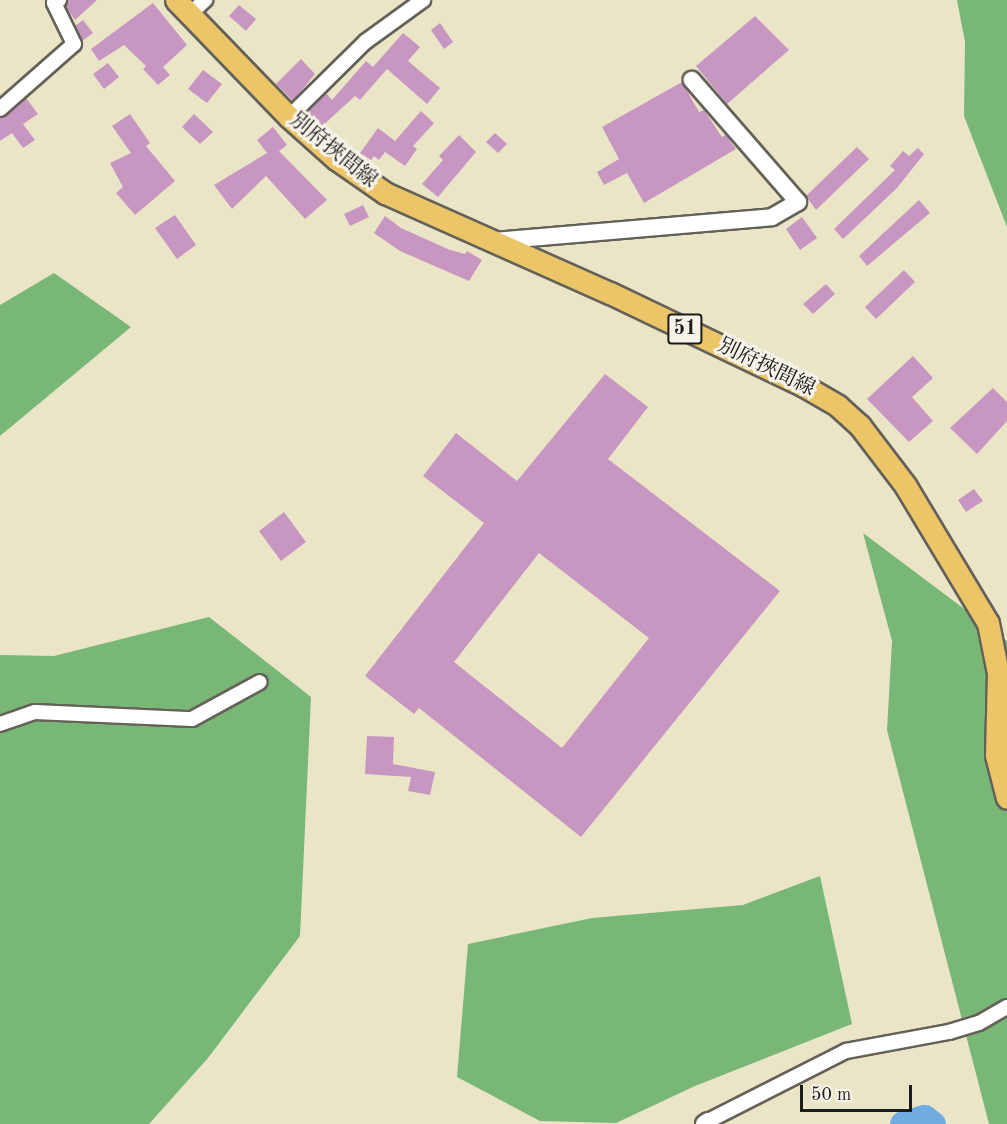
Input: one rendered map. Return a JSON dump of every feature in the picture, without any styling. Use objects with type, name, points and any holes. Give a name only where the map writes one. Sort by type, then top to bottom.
[{"type":"main road","name":"別府挾間線","points":[[190,5],[289,117],[336,159],[375,187],[489,241],[610,293],[804,386],[860,426],[905,485],[988,623],[998,673],[996,755],[1007,798]]},
{"type":"street","points":[[0,109],[74,44],[54,3],[59,0]]},
{"type":"street","points":[[289,117],[365,42],[423,0]]},
{"type":"street","points":[[489,241],[772,217],[798,202],[692,80]]},
{"type":"street","points":[[0,724],[35,712],[192,719],[260,682]]},
{"type":"street","points":[[706,1122],[846,1052],[949,1032],[979,1023],[1007,1006]]},
{"type":"green space","points":[[957,0],[1007,0],[1007,227],[964,116],[965,42]]},
{"type":"green space","points":[[54,273],[131,327],[0,436],[0,305]]},
{"type":"green space","points":[[863,533],[1007,641],[1007,1124],[989,1124],[887,730],[892,641]]},
{"type":"green space","points":[[209,617],[311,697],[300,936],[208,1058],[149,1124],[0,1124],[0,655],[54,656]]},
{"type":"green space","points":[[820,876],[852,1024],[695,1086],[616,1123],[540,1121],[457,1077],[468,944],[592,918],[743,905]]},
{"type":"building","points":[[68,0],[97,0],[75,20],[65,6]]},
{"type":"building","points":[[153,3],[187,45],[163,67],[170,75],[158,85],[143,69],[146,66],[124,45],[99,61],[91,49]]},
{"type":"building","points":[[239,5],[256,19],[246,31],[229,16]]},
{"type":"building","points":[[755,16],[789,50],[727,104],[696,66]]},
{"type":"building","points":[[83,20],[93,33],[82,41],[75,26]]},
{"type":"building","points":[[440,23],[453,42],[444,49],[431,30]]},
{"type":"building","points":[[403,33],[420,47],[408,61],[440,88],[427,104],[387,69],[360,100],[355,96],[320,128],[305,114],[326,93],[332,100],[366,61],[373,67]]},
{"type":"building","points":[[301,59],[315,74],[293,101],[276,84]]},
{"type":"building","points":[[108,63],[119,77],[104,89],[93,74]]},
{"type":"building","points":[[203,70],[222,84],[207,103],[188,89]]},
{"type":"building","points":[[682,82],[699,112],[704,110],[722,137],[726,135],[736,149],[644,203],[627,173],[604,185],[597,172],[619,159],[602,127]]},
{"type":"building","points":[[26,98],[38,114],[23,124],[35,140],[23,148],[12,133],[0,141],[0,118]]},
{"type":"building","points":[[421,111],[434,123],[413,146],[417,149],[405,166],[385,152],[379,160],[374,156],[371,160],[360,153],[378,128],[395,141]]},
{"type":"building","points":[[130,114],[150,143],[146,146],[175,181],[135,215],[116,193],[123,187],[110,163],[131,153],[112,126]]},
{"type":"building","points":[[194,114],[213,132],[200,144],[182,127]]},
{"type":"building","points":[[273,127],[287,145],[279,151],[327,200],[305,219],[266,176],[232,209],[214,185],[267,153],[257,140]]},
{"type":"building","points":[[495,133],[507,144],[498,153],[486,142]]},
{"type":"building","points":[[459,135],[476,152],[438,197],[422,184],[443,160],[439,156]]},
{"type":"building","points":[[857,147],[869,159],[816,210],[806,196]]},
{"type":"building","points":[[918,148],[924,154],[897,188],[843,239],[834,229],[895,170],[890,166],[903,151],[909,156]]},
{"type":"building","points":[[919,200],[930,213],[867,266],[859,256]]},
{"type":"building","points":[[363,205],[369,217],[350,226],[344,214]]},
{"type":"building","points":[[175,215],[196,245],[177,259],[155,228]]},
{"type":"building","points":[[385,216],[401,228],[450,250],[465,254],[467,251],[482,260],[469,281],[400,251],[374,233]]},
{"type":"building","points":[[802,217],[817,238],[800,250],[786,229]]},
{"type":"building","points":[[904,270],[915,282],[876,319],[865,307]]},
{"type":"building","points":[[826,284],[835,294],[813,314],[803,304]]},
{"type":"building","points":[[913,356],[933,378],[912,397],[933,421],[909,442],[867,399]]},
{"type":"building","points":[[605,374],[648,407],[608,459],[780,591],[581,837],[419,708],[414,714],[365,676],[484,523],[423,476],[456,433],[517,481]],"holes":[[[539,553],[649,638],[562,748],[454,662]]]},
{"type":"building","points":[[993,388],[1007,402],[1007,421],[977,454],[950,428]]},
{"type":"building","points":[[974,489],[983,501],[966,512],[958,500]]},
{"type":"building","points":[[284,512],[306,542],[281,561],[259,531]]},
{"type":"building","points":[[367,736],[394,737],[393,764],[435,772],[430,795],[408,791],[411,777],[365,774]]},
{"type":"waterway","points":[[903,1124],[924,1118],[932,1124]]}]
